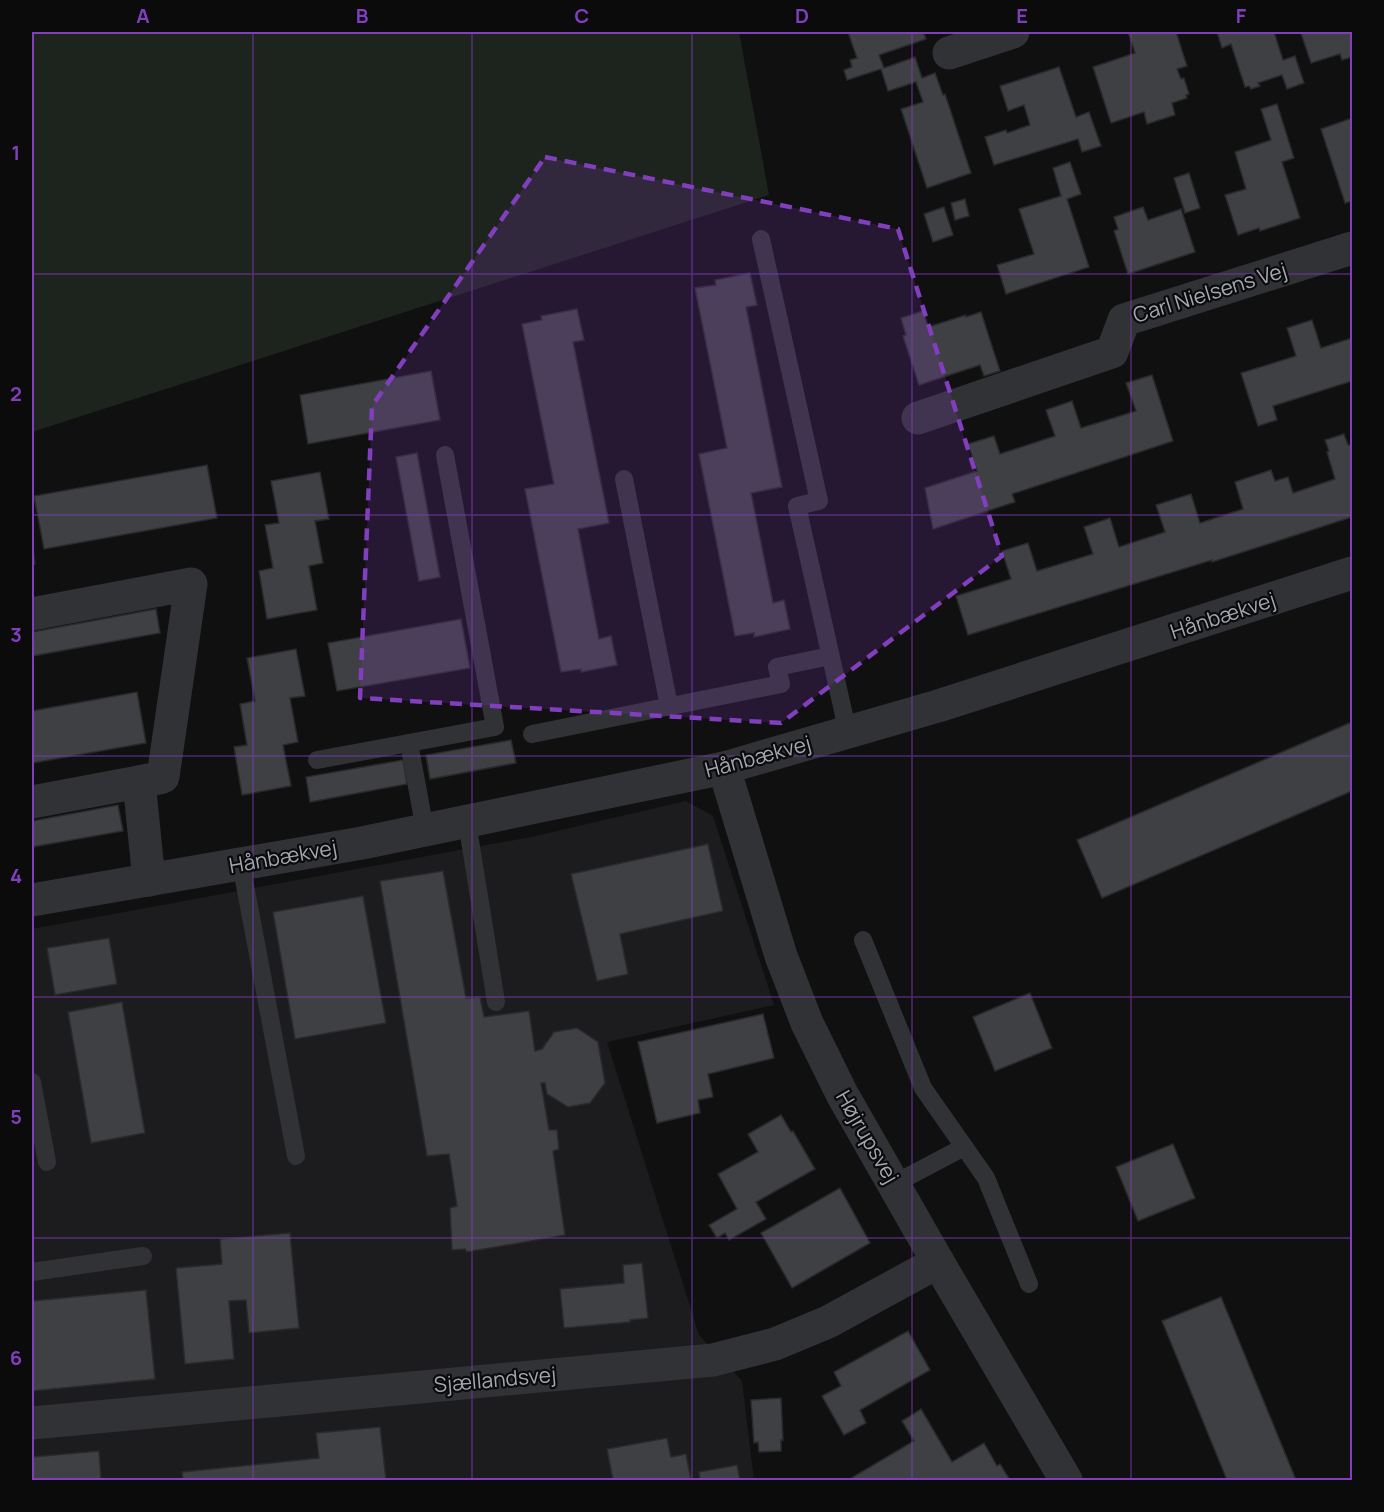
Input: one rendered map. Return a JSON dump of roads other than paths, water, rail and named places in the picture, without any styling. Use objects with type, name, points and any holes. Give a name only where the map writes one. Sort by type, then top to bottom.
[{"type":"street","points":[[949,54],[1013,32]]},
{"type":"street","name":"Carl Nielsens Vej","points":[[918,418],[1112,352],[1124,320],[1353,248]]},
{"type":"street","name":"Hånbækvej","points":[[32,900],[467,822],[724,768],[938,706],[1353,573]]},
{"type":"street","points":[[32,614],[191,584],[163,777],[32,802]]},
{"type":"street","name":"Højrupsvej","points":[[724,768],[781,956],[807,1023],[842,1094],[1066,1480]]},
{"type":"street","points":[[139,782],[149,880]]},
{"type":"street","name":"Sjællandsvej","points":[[32,1423],[713,1359],[776,1344],[828,1322],[938,1262]]},
{"type":"lane","points":[[761,239],[819,501],[797,506],[848,733]]},
{"type":"lane","points":[[317,760],[495,727],[445,455]]},
{"type":"lane","points":[[624,479],[669,706]]},
{"type":"lane","points":[[532,734],[781,684],[777,667],[831,656]]},
{"type":"lane","points":[[409,742],[425,830]]},
{"type":"lane","points":[[467,822],[496,1002]]},
{"type":"lane","points":[[241,864],[296,1156]]},
{"type":"lane","points":[[863,940],[923,1088],[986,1178],[1029,1284]]},
{"type":"lane","points":[[32,1082],[47,1162]]},
{"type":"lane","points":[[894,1185],[964,1146]]},
{"type":"lane","points":[[32,1272],[143,1256]]}]
